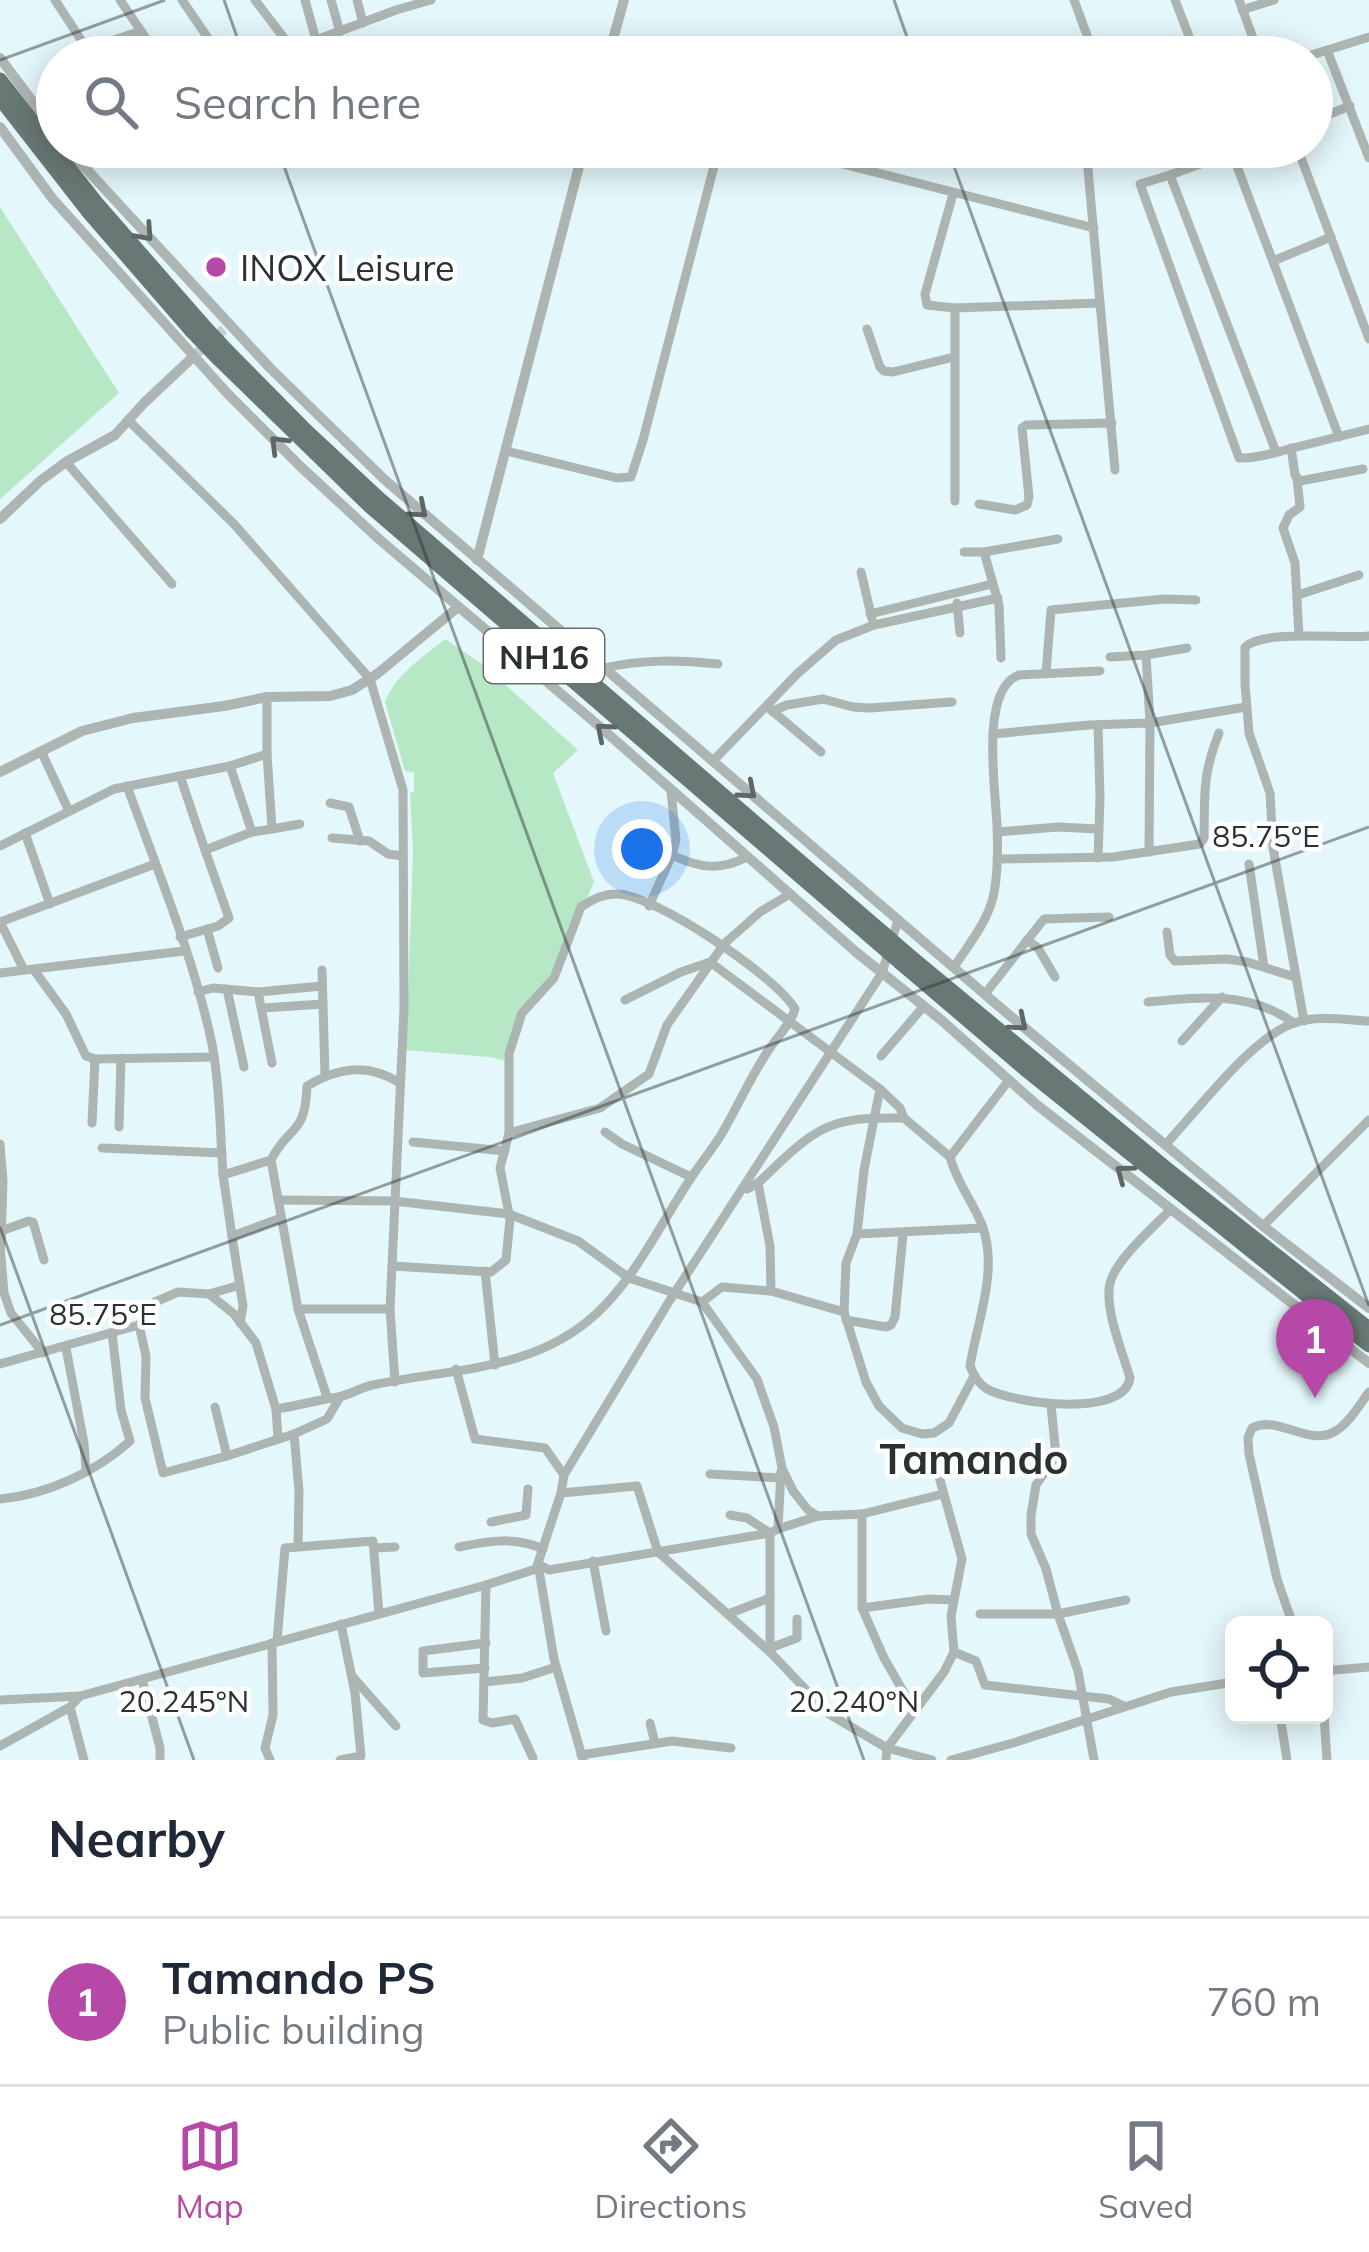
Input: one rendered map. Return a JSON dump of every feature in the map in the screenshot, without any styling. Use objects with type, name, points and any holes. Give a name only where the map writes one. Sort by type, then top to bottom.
[{"type":"highway","name":"NH16","points":[[0,80],[36,127]]},
{"type":"highway","name":"NH16","points":[[0,98],[36,145]]},
{"type":"highway","name":"NH16","points":[[54,168],[88,212],[223,355],[379,499],[881,939],[1369,1329]]},
{"type":"highway","name":"NH16","points":[[67,168],[196,327]]},
{"type":"highway","name":"NH16","points":[[904,958],[1028,1072],[1369,1345]]},
{"type":"street","points":[[55,0],[79,36]]},
{"type":"street","points":[[120,0],[144,36]]},
{"type":"street","points":[[182,0],[207,36]]},
{"type":"street","points":[[255,0],[278,36]]},
{"type":"street","points":[[305,0],[315,36]]},
{"type":"street","points":[[331,0],[340,32]]},
{"type":"street","points":[[357,0],[363,23]]},
{"type":"street","points":[[328,36],[407,3],[431,0]]},
{"type":"street","points":[[614,36],[624,0]]},
{"type":"street","points":[[1074,0],[1087,36]]},
{"type":"street","points":[[1175,0],[1188,36]]},
{"type":"street","points":[[1252,36],[1241,5],[1274,0]]},
{"type":"street","points":[[126,36],[141,31]]},
{"type":"street","points":[[1333,48],[1369,37]]},
{"type":"street","points":[[0,58],[36,104]]},
{"type":"street","points":[[1333,65],[1369,158]]},
{"type":"street","points":[[1333,113],[1350,106]]},
{"type":"street","points":[[0,128],[52,197],[194,356],[301,467],[457,608],[1009,1080],[1369,1363]]},
{"type":"street","points":[[85,168],[285,383],[386,480],[954,968],[1263,1226],[1369,1308]]},
{"type":"street","points":[[477,560],[579,168]]},
{"type":"street","points":[[506,451],[617,478],[631,477],[713,168]]},
{"type":"street","points":[[855,168],[1094,227]]},
{"type":"street","points":[[1088,168],[1115,470]]},
{"type":"street","points":[[1190,168],[1140,184],[1239,458],[1369,429]]},
{"type":"street","points":[[1238,168],[1339,436]]},
{"type":"street","points":[[1306,168],[1369,339]]},
{"type":"street","points":[[1170,175],[1276,452]]},
{"type":"street","points":[[953,194],[924,300],[931,307],[1100,303]]},
{"type":"street","points":[[1273,261],[1331,238]]},
{"type":"street","points":[[955,308],[955,501]]},
{"type":"street","points":[[867,329],[884,371],[954,357]]},
{"type":"street","points":[[0,519],[66,462],[115,435],[194,356]]},
{"type":"street","points":[[128,420],[234,524],[370,679],[403,790],[404,1009],[390,1309],[394,1382]]},
{"type":"street","points":[[979,504],[1015,510],[1027,505],[1022,439],[1026,425],[1112,423]]},
{"type":"street","points":[[1291,448],[1300,507],[1282,528],[1294,563],[1299,636]]},
{"type":"street","points":[[66,462],[172,584]]},
{"type":"street","points":[[1297,479],[1363,469]]},
{"type":"street","points":[[964,552],[984,553],[1058,539]]},
{"type":"street","points":[[984,553],[998,598],[1001,658]]},
{"type":"street","points":[[861,572],[872,619]]},
{"type":"street","points":[[1298,595],[1359,575]]},
{"type":"street","points":[[713,761],[836,640],[872,619],[992,584]]},
{"type":"street","points":[[954,594],[960,633]]},
{"type":"street","points":[[872,619],[998,598]]},
{"type":"street","points":[[1046,673],[1051,610],[1196,600]]},
{"type":"street","points":[[0,772],[82,731],[133,718],[267,697],[330,696],[352,690],[457,608]]},
{"type":"street","points":[[1299,1022],[1273,848],[1270,793],[1253,748],[1244,659],[1248,642],[1369,636]]},
{"type":"street","points":[[1110,657],[1186,648]]},
{"type":"street","points":[[1146,656],[1149,852]]},
{"type":"street","points":[[605,668],[672,660],[718,664]]},
{"type":"street","points":[[954,968],[991,906],[995,890],[998,832],[993,734],[1004,684],[1010,678],[1046,673],[1100,671]]},
{"type":"street","points":[[267,697],[272,829]]},
{"type":"street","points":[[769,708],[823,699],[870,708],[952,702]]},
{"type":"street","points":[[993,734],[1150,723],[1246,707]]},
{"type":"street","points":[[769,708],[821,752]]},
{"type":"street","points":[[1097,725],[1098,859]]},
{"type":"street","points":[[997,860],[1098,859],[1192,848],[1204,838],[1204,785],[1219,734]]},
{"type":"street","points":[[41,751],[69,811]]},
{"type":"street","points":[[0,845],[114,788],[230,766],[267,754]]},
{"type":"street","points":[[230,766],[252,832]]},
{"type":"street","points":[[180,776],[230,914],[227,921],[180,937]]},
{"type":"street","points":[[128,786],[198,992],[214,1057],[223,1175],[243,1306],[241,1323]]},
{"type":"street","points":[[649,905],[672,855],[676,832],[671,791]]},
{"type":"street","points":[[330,803],[349,807],[360,841]]},
{"type":"street","points":[[205,850],[252,832],[300,824]]},
{"type":"street","points":[[998,832],[1098,829]]},
{"type":"street","points":[[26,833],[50,904]]},
{"type":"street","points":[[332,838],[374,843],[388,854],[403,856]]},
{"type":"street","points":[[672,855],[711,868],[747,857]]},
{"type":"street","points":[[155,864],[0,922],[29,970],[66,1014],[82,1052],[94,1059],[214,1057]]},
{"type":"street","points":[[1249,864],[1264,967]]},
{"type":"street","points":[[276,1409],[340,1397],[368,1385],[495,1365],[548,1349],[594,1316],[629,1278],[721,1135],[765,1055],[790,1022],[796,1009],[793,1002],[724,944],[649,905],[619,893],[581,907],[554,978],[522,1012],[509,1054],[509,1133],[500,1168],[509,1214],[506,1260],[491,1272],[392,1266]]},
{"type":"street","points":[[509,1133],[600,1108],[650,1074],[667,1025],[724,944],[760,912],[790,894]]},
{"type":"street","points":[[985,994],[1044,919],[1109,916]]},
{"type":"street","points":[[0,1700],[80,1696],[536,1569],[564,1475],[674,1294],[882,973],[898,920]]},
{"type":"street","points":[[207,929],[218,968]]},
{"type":"street","points":[[1167,932],[1174,961],[1227,959],[1295,976]]},
{"type":"street","points":[[1028,940],[1055,977]]},
{"type":"street","points":[[0,973],[184,951]]},
{"type":"street","points":[[625,1000],[710,962]]},
{"type":"street","points":[[710,962],[880,1089],[904,1118],[950,1156],[983,1228],[985,1294],[970,1366],[991,1391],[1051,1405],[1120,1396],[1130,1385],[1111,1313],[1110,1284],[1118,1267],[1171,1209]]},
{"type":"street","points":[[322,970],[325,1075]]},
{"type":"street","points":[[198,992],[322,986]]},
{"type":"street","points":[[227,989],[244,1067]]},
{"type":"street","points":[[258,992],[272,1063]]},
{"type":"street","points":[[1148,1002],[1222,997],[1258,1004],[1299,1022]]},
{"type":"street","points":[[1182,1041],[1222,997]]},
{"type":"street","points":[[263,1008],[323,1004]]},
{"type":"street","points":[[881,1056],[924,1006]]},
{"type":"street","points":[[1166,1144],[1270,1036],[1299,1022],[1369,1021]]},
{"type":"street","points":[[119,1127],[121,1058]]},
{"type":"street","points":[[92,1123],[94,1059]]},
{"type":"street","points":[[327,1397],[298,1310],[271,1160],[306,1114],[307,1086],[325,1075],[354,1069],[384,1072],[400,1083]]},
{"type":"street","points":[[950,1156],[1009,1080]]},
{"type":"street","points":[[880,1089],[857,1234],[846,1263],[845,1316],[866,1382],[878,1406],[902,1428],[922,1434],[949,1423],[974,1376]]},
{"type":"street","points":[[742,1191],[834,1124],[904,1118]]},
{"type":"street","points":[[1263,1226],[1369,1120]]},
{"type":"street","points":[[605,1132],[692,1177]]},
{"type":"street","points":[[413,1142],[505,1151]]},
{"type":"street","points":[[0,1144],[4,1293],[11,1313],[43,1353]]},
{"type":"street","points":[[102,1148],[221,1153]]},
{"type":"street","points":[[223,1175],[271,1160]]},
{"type":"street","points":[[758,1183],[770,1246],[772,1291]]},
{"type":"street","points":[[278,1200],[394,1201],[509,1214],[578,1241],[629,1278],[702,1302],[758,1379],[774,1427],[781,1473],[770,1650]]},
{"type":"street","points":[[232,1236],[281,1218]]},
{"type":"street","points":[[2,1231],[33,1222],[44,1260]]},
{"type":"street","points":[[857,1234],[983,1228]]},
{"type":"street","points":[[702,1302],[722,1287],[772,1291],[886,1327],[895,1316],[903,1234]]},
{"type":"street","points":[[484,1271],[495,1365]]},
{"type":"street","points":[[0,1364],[139,1325],[155,1302],[178,1292],[209,1294],[240,1285]]},
{"type":"street","points":[[209,1294],[256,1343],[276,1409],[278,1438]]},
{"type":"street","points":[[298,1310],[390,1309]]},
{"type":"street","points":[[139,1325],[146,1356],[145,1398],[163,1473],[295,1434],[327,1418],[340,1397]]},
{"type":"street","points":[[0,1499],[25,1497],[69,1480],[130,1441],[112,1334]]},
{"type":"street","points":[[66,1348],[86,1470]]},
{"type":"street","points":[[456,1369],[475,1439],[545,1448],[564,1475]]},
{"type":"street","points":[[1290,1616],[1277,1579],[1248,1438],[1252,1428],[1270,1423],[1302,1433],[1324,1436],[1335,1432],[1369,1393]]},
{"type":"street","points":[[1051,1405],[1057,1456],[1036,1485],[1031,1534],[1084,1697],[1094,1760]]},
{"type":"street","points":[[214,1407],[227,1456]]},
{"type":"street","points":[[295,1434],[298,1546]]},
{"type":"street","points":[[886,1760],[887,1748],[954,1652],[952,1600],[962,1559],[938,1472]]},
{"type":"street","points":[[710,1474],[781,1473]]},
{"type":"street","points":[[781,1473],[800,1503],[818,1516]]},
{"type":"street","points":[[561,1493],[637,1486],[658,1552],[770,1650],[829,1714],[887,1748],[932,1760]]},
{"type":"street","points":[[490,1522],[526,1516],[528,1490]]},
{"type":"street","points":[[538,1564],[549,1570],[658,1552],[943,1494]]},
{"type":"street","points":[[862,1514],[862,1608],[914,1710]]},
{"type":"street","points":[[730,1515],[774,1531]]},
{"type":"street","points":[[373,1540],[379,1614]]},
{"type":"street","points":[[270,1760],[265,1748],[273,1715],[285,1547],[373,1540],[395,1546]]},
{"type":"street","points":[[459,1547],[525,1540],[543,1550]]},
{"type":"street","points":[[592,1561],[606,1631]]},
{"type":"street","points":[[538,1564],[556,1667],[582,1757],[671,1741],[730,1748]]},
{"type":"street","points":[[487,1585],[483,1720],[515,1719],[533,1759]]},
{"type":"street","points":[[728,1614],[770,1598]]},
{"type":"street","points":[[862,1608],[952,1600]]},
{"type":"street","points":[[980,1614],[1058,1615],[1126,1600]]},
{"type":"street","points":[[770,1650],[797,1637],[797,1619]]},
{"type":"street","points":[[340,1760],[361,1758],[341,1624]]},
{"type":"street","points":[[485,1668],[423,1673],[423,1651],[486,1642]]},
{"type":"street","points":[[954,1652],[976,1661],[985,1685],[1109,1699],[1125,1706]]},
{"type":"street","points":[[484,1682],[522,1678],[556,1667]]},
{"type":"street","points":[[1333,1670],[1369,1667]]},
{"type":"street","points":[[352,1676],[396,1726]]},
{"type":"street","points":[[142,1679],[160,1760]]},
{"type":"street","points":[[951,1760],[1171,1692],[1225,1683]]},
{"type":"street","points":[[0,1746],[70,1707],[80,1696]]},
{"type":"street","points":[[70,1707],[83,1760]]},
{"type":"street","points":[[650,1723],[655,1743]]},
{"type":"street","points":[[1281,1724],[1287,1760]]},
{"type":"street","points":[[1325,1724],[1328,1760]]},
{"type":"green space","points":[[0,207],[119,393],[0,499]]},
{"type":"green space","points":[[445,639],[482,664],[578,750],[553,773],[594,882],[552,978],[520,1013],[506,1061],[406,1050],[414,772],[405,771],[385,702],[403,675]]},
{"type":"tunnel","points":[[194,356],[229,325]]},
{"type":"place","name":"INOX Leisure","points":[[216,267]]},
{"type":"place","name":"Tamando PS","points":[[1315,1398]]},
{"type":"district","name":"Tamando","points":[[974,1458]]}]
